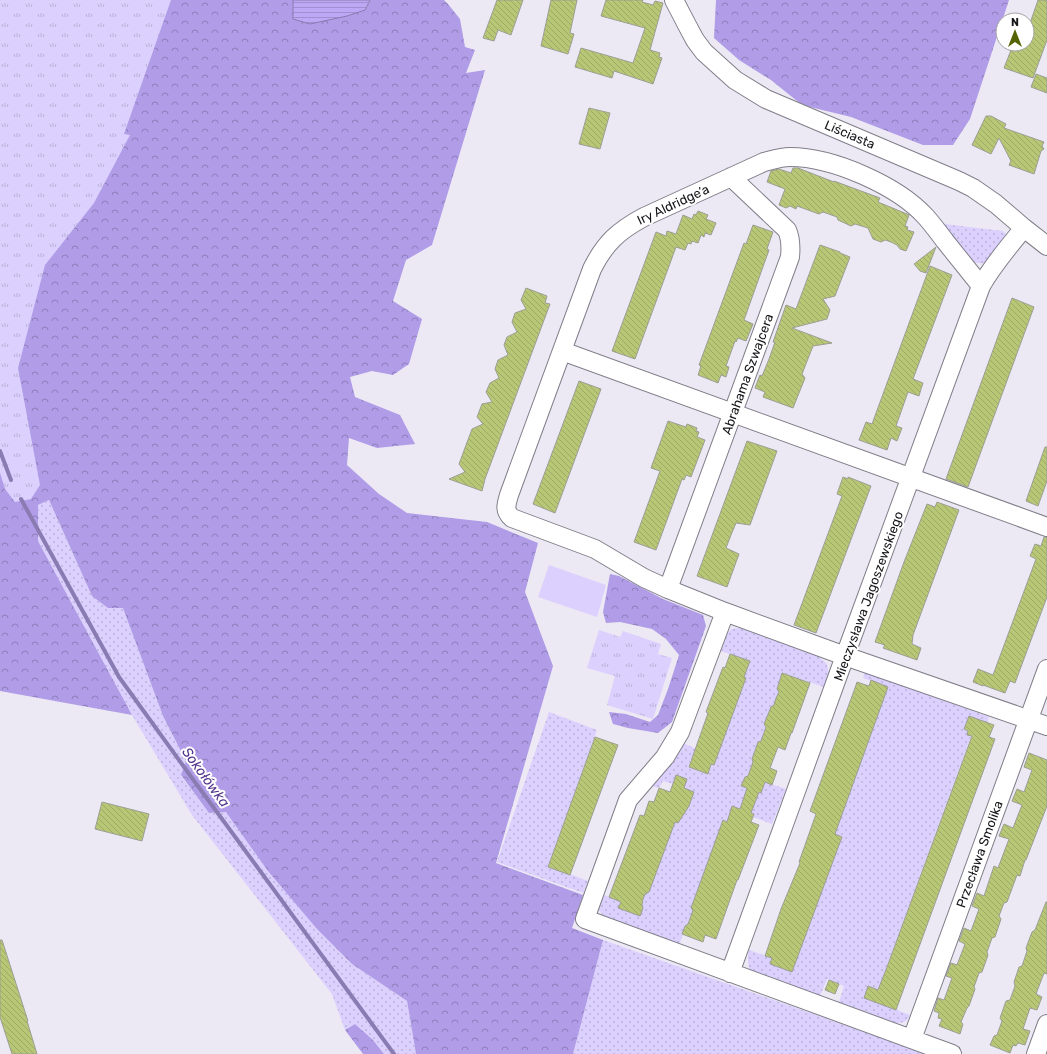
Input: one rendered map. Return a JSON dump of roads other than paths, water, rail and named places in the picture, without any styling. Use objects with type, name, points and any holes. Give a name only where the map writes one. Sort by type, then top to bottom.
[{"type":"street","name":"Liściasta","points":[[674,0],[687,25],[704,52],[736,80],[766,99],[973,188],[996,204],[1047,246]]},
{"type":"street","name":"Iry Aldridge’a","points":[[668,589],[644,578],[595,549],[512,518],[507,513],[506,505],[592,269],[602,251],[613,238],[632,223],[731,177],[771,160],[784,157],[798,157],[826,162],[870,178],[901,196],[927,218],[981,286]]},
{"type":"street","name":"Abrahama Szwajcera","points":[[668,589],[790,257],[791,238],[787,230],[731,177]]},
{"type":"street","name":"Mieczysława Jagoszewskiego","points":[[730,973],[981,286],[1024,228]]},
{"type":"street","points":[[562,351],[1047,527]]},
{"type":"street","points":[[668,589],[725,612],[845,656],[1047,726]]},
{"type":"street","points":[[725,612],[680,732],[665,757],[628,800],[585,919],[952,1054]]},
{"type":"street","name":"Przecława Smolika","points":[[912,1039],[1047,669]]},
{"type":"street","points":[[1036,1054],[1047,1024]]},
{"type":"waterway","name":"Sokołówka","points":[[0,451],[11,480]]},
{"type":"waterway","name":"Sokołówka","points":[[21,499],[119,677],[394,1054]]}]
